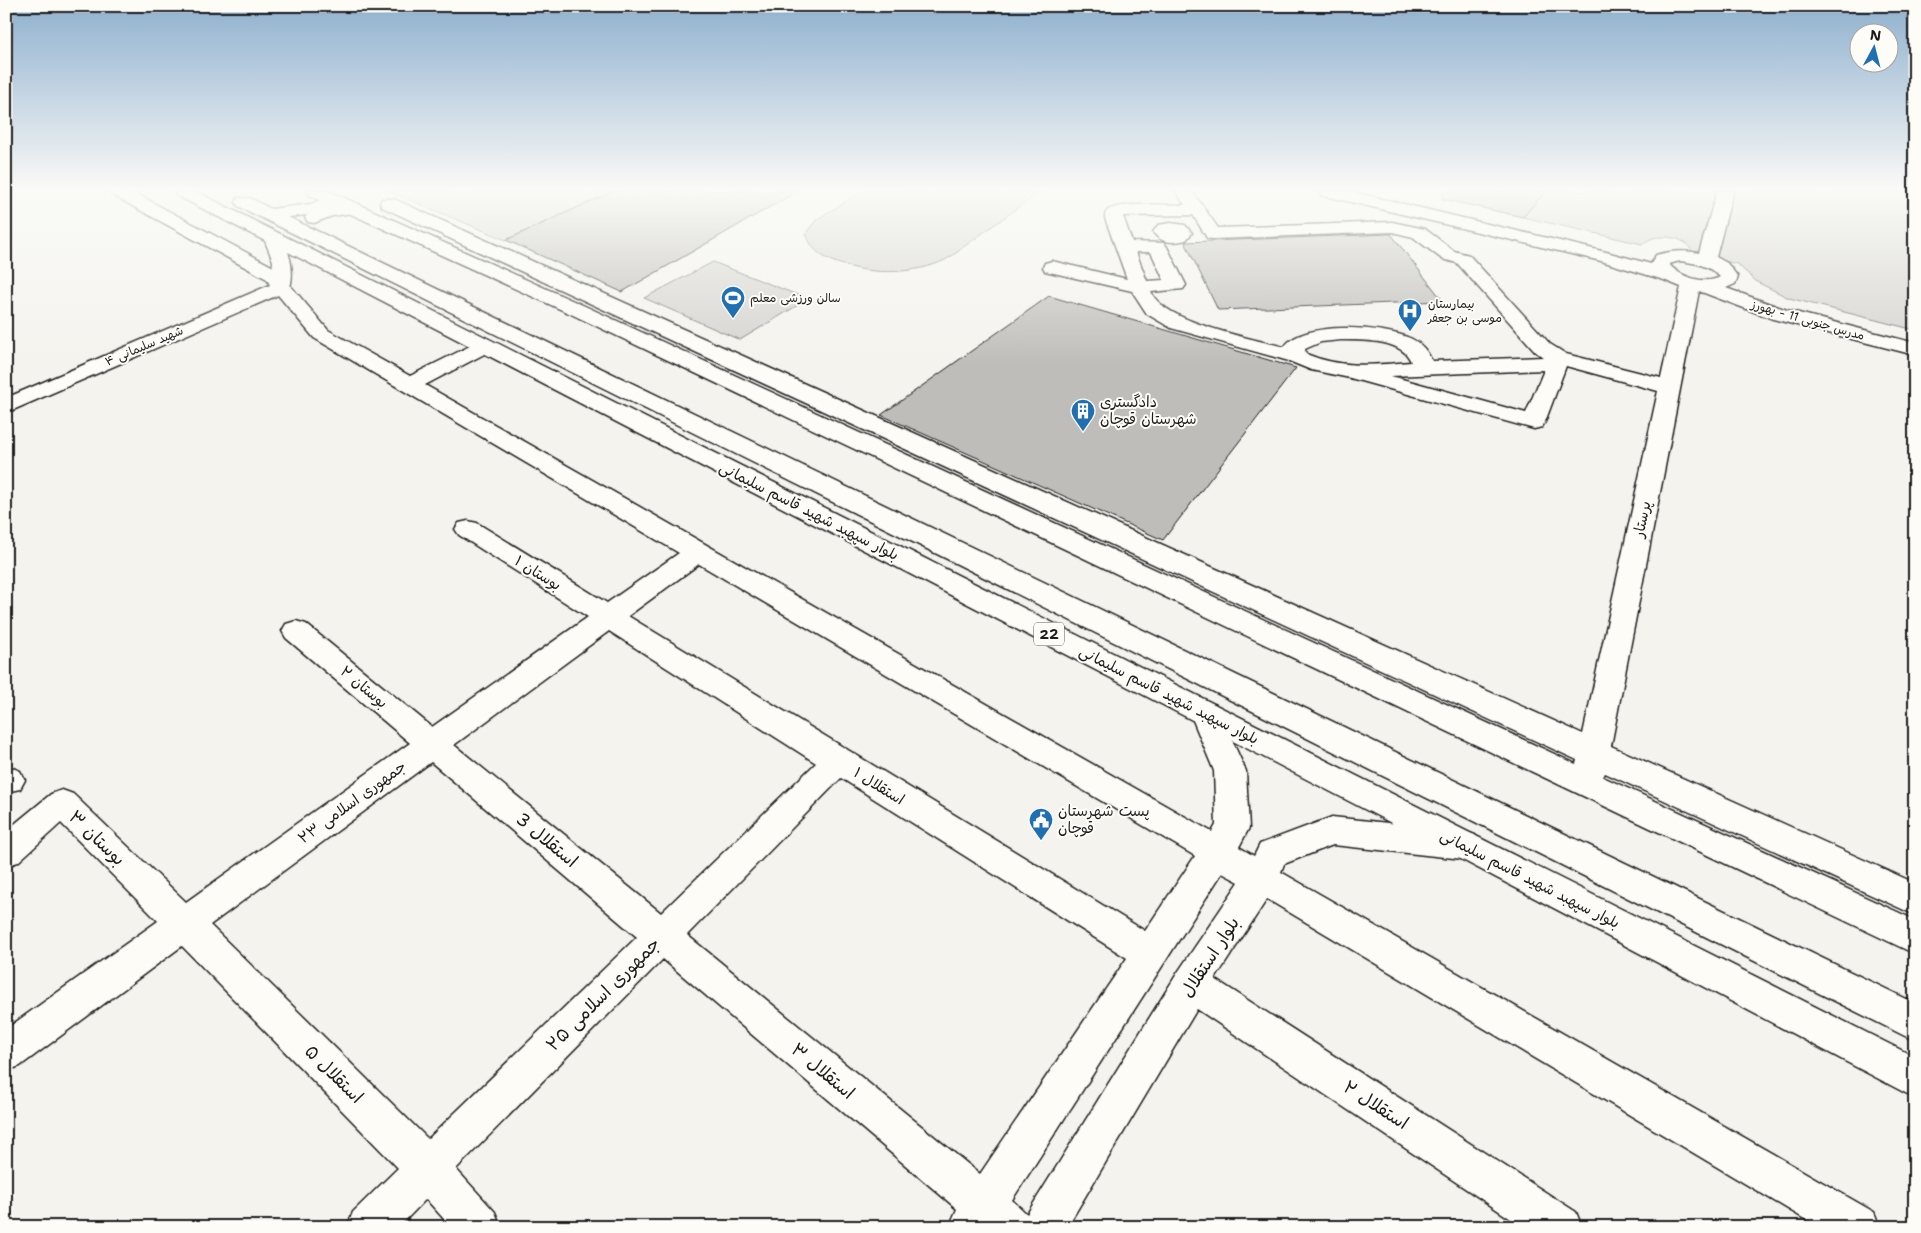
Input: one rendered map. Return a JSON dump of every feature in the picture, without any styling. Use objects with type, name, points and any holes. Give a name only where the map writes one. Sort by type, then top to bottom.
[{"type":"main road","points":[[225,249],[274,275],[321,334],[1218,852],[1859,1227]]},
{"type":"main road","points":[[278,249],[282,261],[282,287]]},
{"type":"main road","name":"بلوار سپهبد شهید قاسم سلیمانی","points":[[311,249],[485,346],[1915,1078]]},
{"type":"main road","name":"بلوار سپهبد شهید قاسم سلیمانی","points":[[340,249],[1915,1022]]},
{"type":"main road","points":[[449,249],[1915,938]]},
{"type":"main road","points":[[472,249],[603,300],[1915,900]]},
{"type":"main road","points":[[1126,249],[1143,296],[1154,310],[1178,324],[1296,357],[1318,366],[1352,372],[1534,422],[1557,363],[1352,372]]},
{"type":"main road","points":[[1052,267],[1139,287],[1176,285],[1159,249]]},
{"type":"main road","points":[[1439,249],[1448,255],[1463,259],[1543,348],[1559,358],[1670,386]]},
{"type":"main road","points":[[1488,249],[1652,284]]},
{"type":"main road","points":[[1596,249],[1609,251]]},
{"type":"main road","points":[[1599,249],[1683,275],[1725,283],[1729,277]]},
{"type":"main road","points":[[1683,275],[1693,257],[1706,260],[1709,249]]},
{"type":"main road","name":"مدرس جنوبی 11 - بهورز","points":[[1706,260],[1718,265],[1726,271],[1737,287],[1757,298],[1789,310],[1915,344]]},
{"type":"main road","name":"مدرس جنوبی 11 - بهورز","points":[[1683,275],[1728,298],[1788,316],[1915,349]]},
{"type":"main road","name":"پرستار","points":[[1587,784],[1670,386],[1683,275]]},
{"type":"main road","name":"شهید سلیمانی ۴","points":[[6,406],[282,287]]},
{"type":"main road","points":[[580,311],[603,300]]},
{"type":"main road","points":[[1296,357],[1294,347],[1307,339],[1370,334],[1394,338],[1411,345],[1424,362],[1424,368]]},
{"type":"main road","points":[[409,385],[485,346]]},
{"type":"main road","points":[[947,484],[968,467]]},
{"type":"main road","name":"بوستان ۱","points":[[468,529],[608,617]]},
{"type":"main road","name":"جمهوری اسلامی ۲۳","points":[[6,1052],[698,552]]},
{"type":"main road","name":"استقلال ۱","points":[[608,617],[1150,953]]},
{"type":"main road","name":"بوستان ۲","points":[[296,631],[432,744]]},
{"type":"main road","points":[[989,1220],[1150,953],[1233,828],[1230,771],[1204,713]]},
{"type":"main road","name":"استقلال 3","points":[[432,744],[662,936]]},
{"type":"main road","name":"جمهوری اسلامی ۲۵","points":[[368,1227],[838,761]]},
{"type":"main road","name":"بوستان ۳","points":[[6,852],[62,803],[185,924]]},
{"type":"main road","name":"بلوار استقلال","points":[[1043,1227],[1192,984],[1261,878],[1272,854],[1332,831],[1464,846]]},
{"type":"main road","name":"استقلال ۵","points":[[185,924],[427,1168],[480,1227]]},
{"type":"main road","name":"استقلال ۳","points":[[662,936],[989,1220]]},
{"type":"main road","name":"استقلال ۲","points":[[1192,984],[1561,1227]]},
{"type":"shaded area","points":[[815,249],[962,249],[945,260],[933,265],[895,272],[856,268],[837,263],[825,258]]},
{"type":"shaded area","points":[[1690,249],[1915,249],[1915,330],[1789,298],[1757,282],[1737,264],[1692,253]]},
{"type":"shaded area","name":"سالن ورزشی معلم","points":[[713,262],[808,299],[740,340],[644,298]]},
{"type":"building","points":[[525,249],[698,249],[622,292]]},
{"type":"building","points":[[1188,249],[1402,249],[1443,301],[1218,310]]},
{"type":"building","name":"دادگستری شهرستان قوچان","points":[[1049,296],[1296,368],[1163,540],[881,415]]},
{"type":"place","name":"سالن ورزشی معلم","points":[[733,319]]},
{"type":"place","name":"بیمارستان موسی بن جعفر","points":[[1410,332]]},
{"type":"place","name":"دادگستری شهرستان قوچان","points":[[1083,432]]},
{"type":"place","name":"پست شهرستان قوچان","points":[[1041,841]]}]
